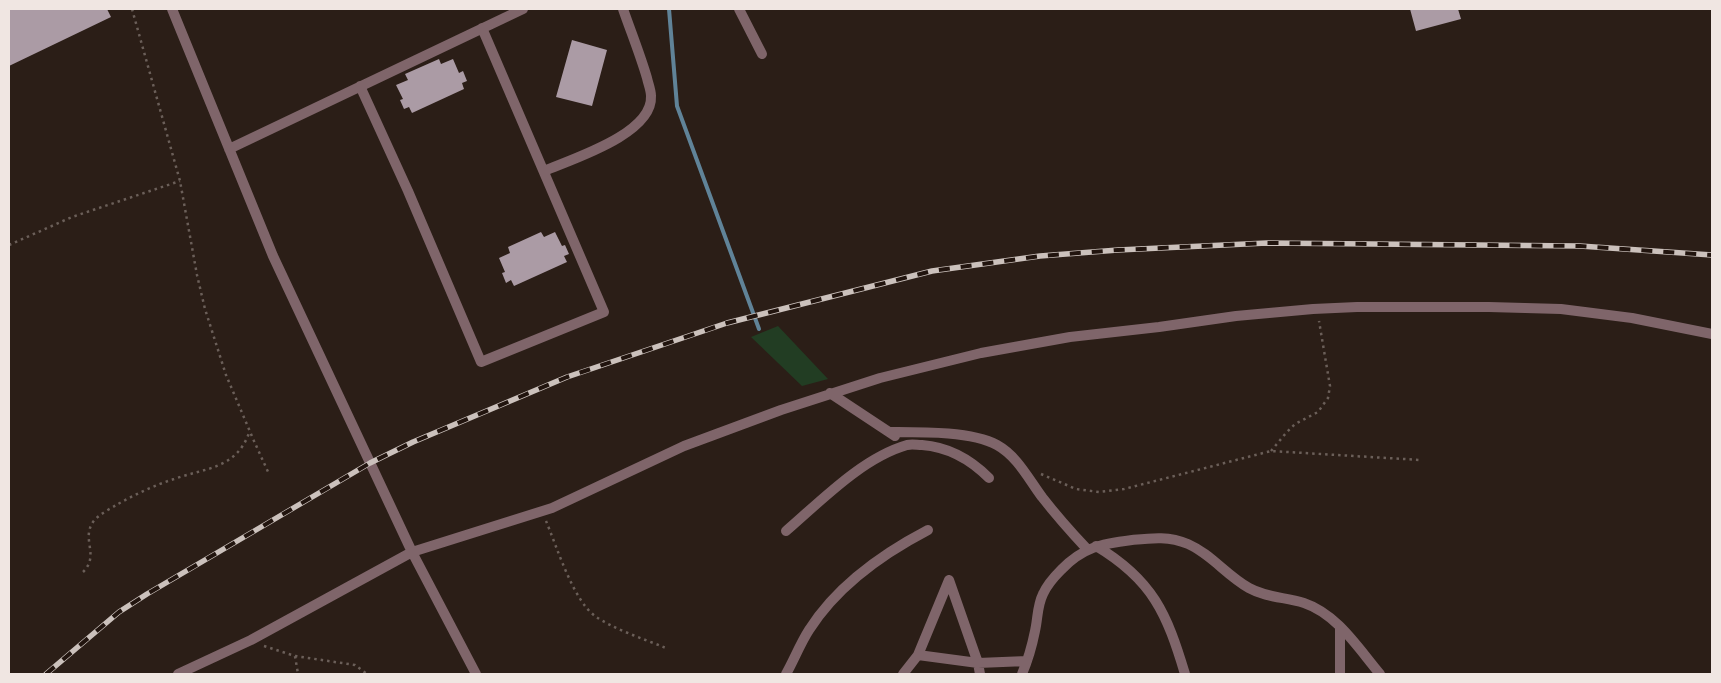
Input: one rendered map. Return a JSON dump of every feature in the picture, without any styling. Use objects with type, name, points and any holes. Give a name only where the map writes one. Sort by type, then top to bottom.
[{"type":"street","points":[[172,9],[273,256],[412,552],[476,674]]},
{"type":"street","points":[[229,149],[523,9]]},
{"type":"street","points":[[544,171],[620,138],[636,127],[647,112],[652,96],[643,64],[623,9]]},
{"type":"street","points":[[738,9],[762,54]]},
{"type":"street","points":[[360,86],[408,191],[481,362],[604,312],[482,28]]},
{"type":"street","points":[[178,674],[251,640],[412,552],[552,508],[684,446],[781,410],[830,393],[930,364],[1025,344],[1236,316],[1304,309],[1392,307],[1552,308],[1632,318],[1712,334]]},
{"type":"street","points":[[830,393],[908,445]]},
{"type":"street","points":[[890,432],[957,435],[982,439],[997,445],[1016,461],[1055,514],[1092,548],[1123,563],[1145,585],[1171,630],[1185,674]]},
{"type":"street","points":[[786,531],[868,463],[908,445],[931,446],[957,454],[974,464],[989,478]]},
{"type":"street","points":[[786,674],[809,629],[840,592],[877,560],[928,530]]},
{"type":"street","points":[[1022,674],[1036,629],[1038,610],[1047,586],[1069,561],[1092,548],[1148,538],[1159,538],[1178,541],[1202,553],[1250,589],[1271,597],[1311,605],[1327,615],[1340,627],[1380,674]]},
{"type":"street","points":[[903,674],[918,655],[949,580],[978,663],[980,674]]},
{"type":"street","points":[[1340,627],[1340,674]]},
{"type":"street","points":[[918,655],[978,663],[1027,661]]},
{"type":"path","points":[[132,9],[180,181],[196,275],[205,309],[226,375],[249,432],[269,474]]},
{"type":"path","points":[[9,245],[72,217],[180,181]]},
{"type":"path","points":[[1270,451],[1286,433],[1301,421],[1318,412],[1328,398],[1330,386],[1319,321]]},
{"type":"path","points":[[83,572],[91,560],[89,533],[97,518],[119,504],[157,485],[221,465],[242,448],[249,432]]},
{"type":"path","points":[[1036,471],[1076,489],[1112,492],[1270,451],[1420,460]]},
{"type":"path","points":[[542,511],[576,591],[587,609],[604,621],[666,648]]},
{"type":"path","points":[[251,640],[266,647],[296,656],[349,663],[360,667],[367,674]]},
{"type":"path","points":[[296,656],[298,674]]},
{"type":"green space","points":[[778,326],[828,379],[802,386],[751,337]]},
{"type":"building","points":[[9,9],[107,9],[111,17],[9,66]]},
{"type":"building","points":[[1410,9],[1458,9],[1461,19],[1416,31]]},
{"type":"building","points":[[572,40],[607,50],[592,106],[556,97]]},
{"type":"building","points":[[439,59],[441,64],[453,59],[459,73],[463,71],[467,81],[462,83],[464,89],[412,113],[409,107],[404,109],[400,100],[403,99],[396,85],[408,80],[405,74]]},
{"type":"building","points":[[541,232],[544,237],[555,232],[562,246],[565,245],[569,254],[564,256],[567,262],[514,286],[511,280],[506,283],[502,273],[505,272],[499,258],[510,253],[508,247]]},
{"type":"waterway","points":[[669,9],[677,106],[759,329]]},
{"type":"railway","points":[[46,674],[119,612],[147,594],[370,463],[413,442],[567,377],[727,323],[932,271],[1040,256],[1118,250],[1267,243],[1580,246],[1712,255]]}]
